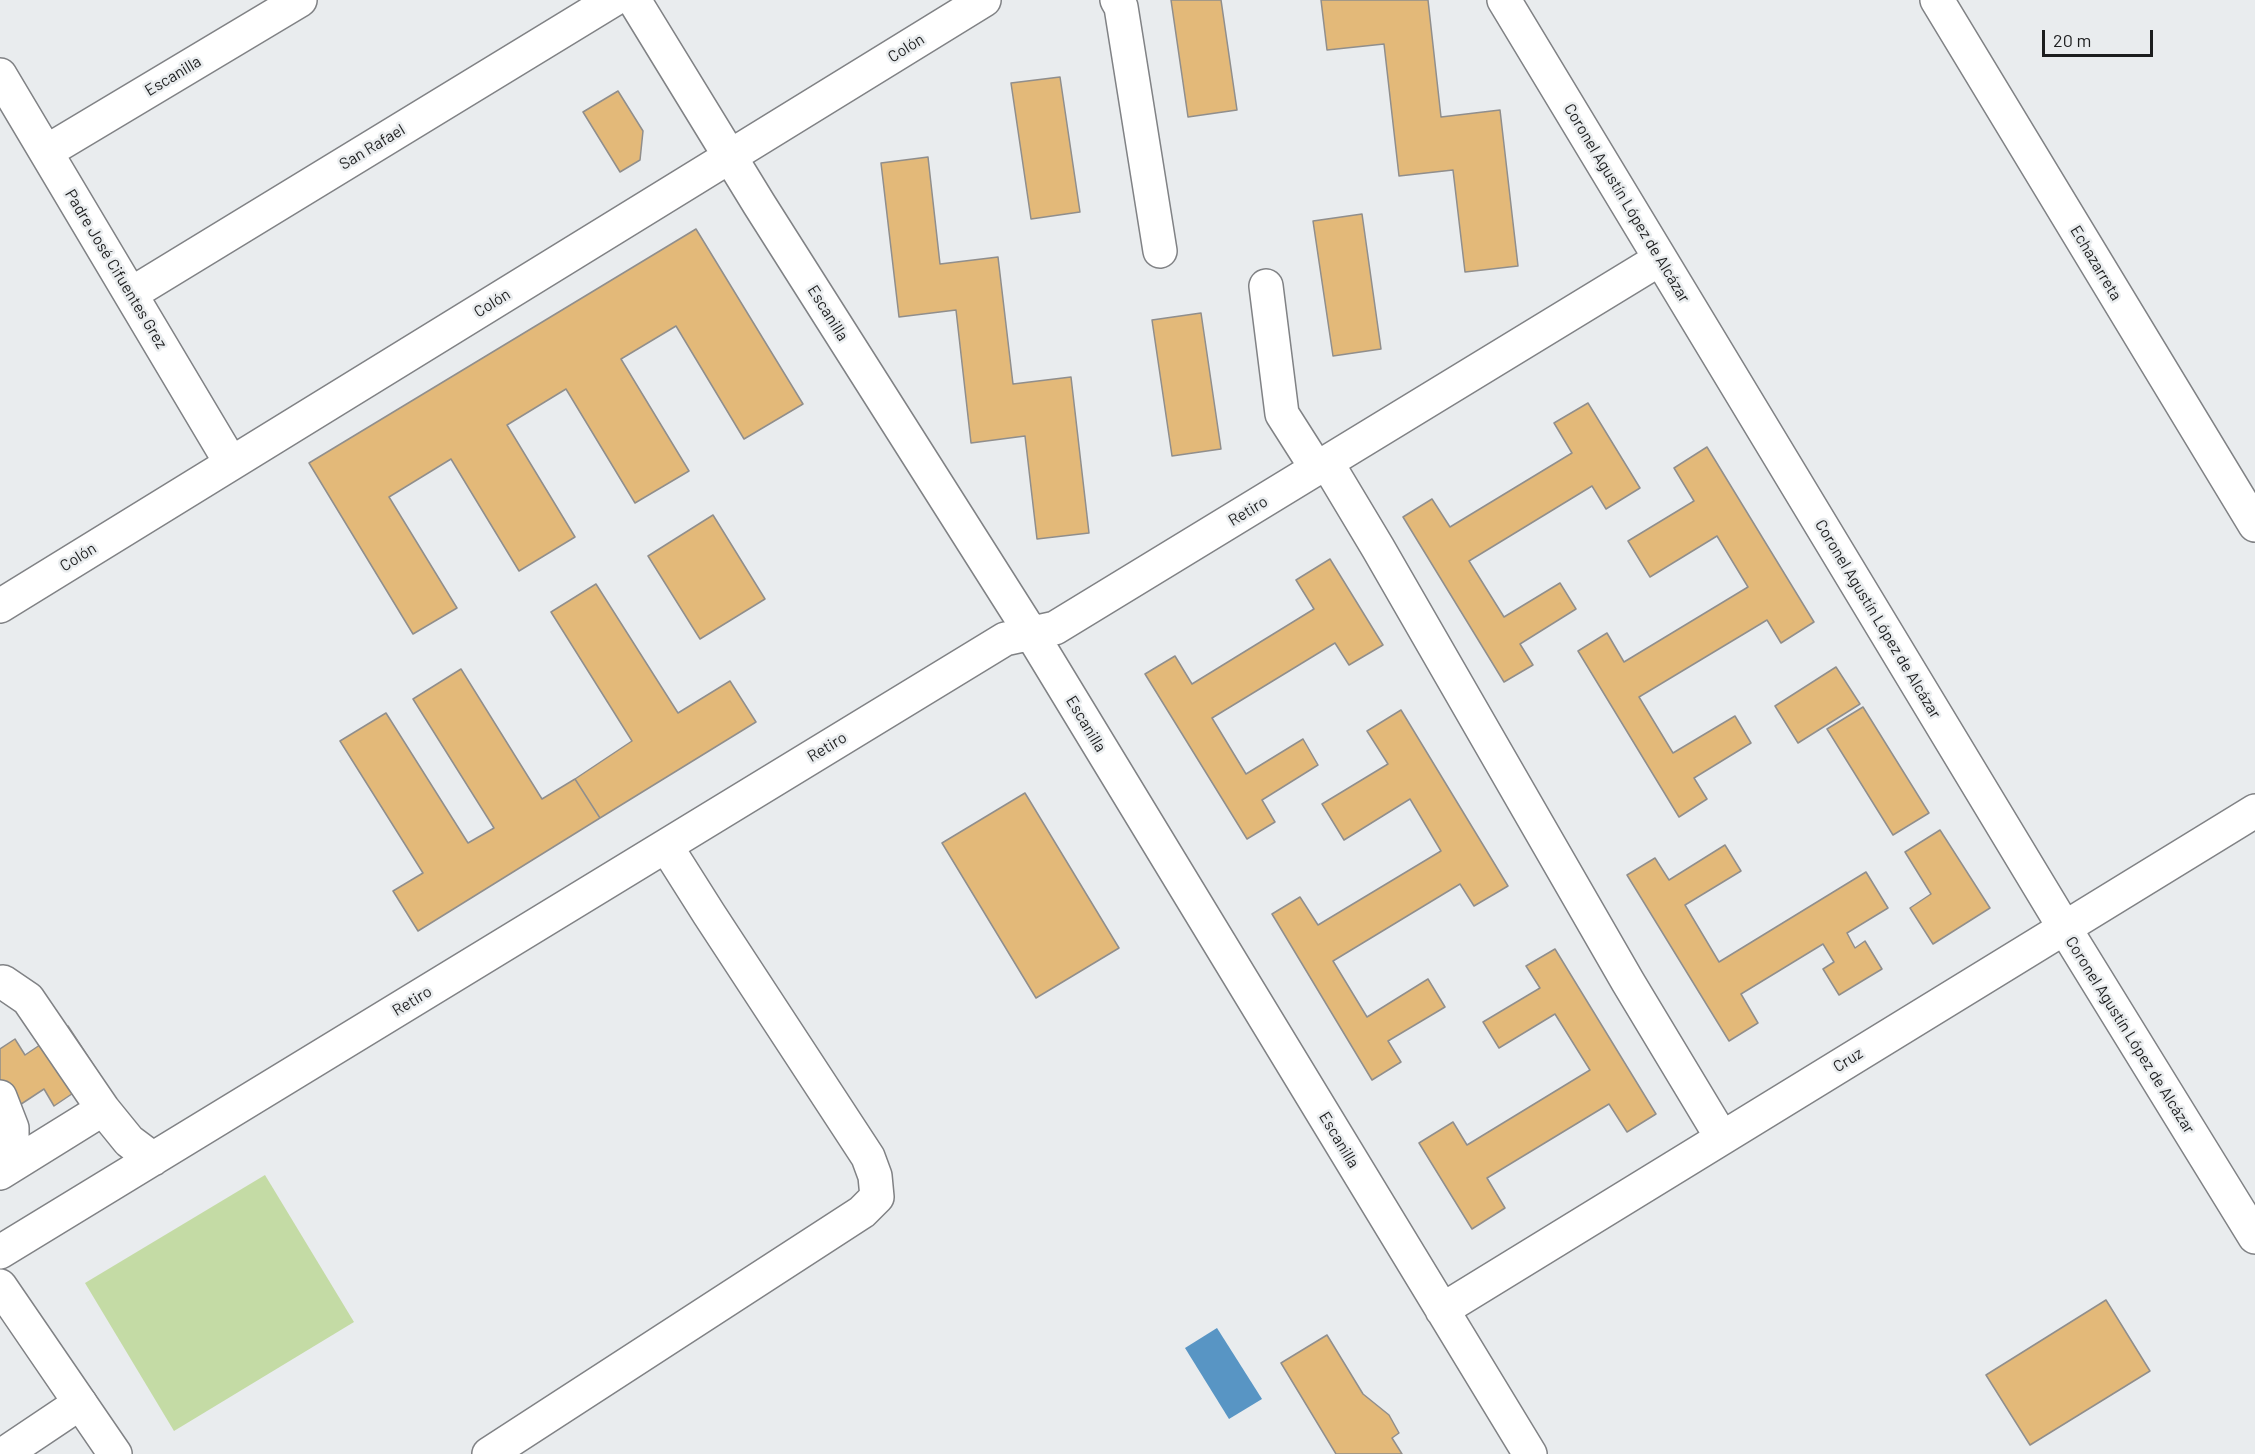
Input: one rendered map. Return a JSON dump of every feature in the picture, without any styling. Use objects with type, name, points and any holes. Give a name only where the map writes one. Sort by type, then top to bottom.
[{"type":"street","name":"Escanilla","points":[[46,152],[300,0]]},
{"type":"street","name":"San Rafael","points":[[131,294],[613,0]]},
{"type":"street","name":"Escanilla","points":[[634,0],[729,156],[1031,633],[1530,1454]]},
{"type":"street","name":"Colón","points":[[0,606],[984,0]]},
{"type":"street","points":[[1117,0],[1122,7],[1160,252]]},
{"type":"street","name":"Coronel Agustín López de Alcázar","points":[[1504,0],[2064,927],[2255,1237]]},
{"type":"street","name":"Echazarreta","points":[[1937,0],[2255,525]]},
{"type":"street","name":"Padre José Cifuentes Grez","points":[[0,75],[231,463]]},
{"type":"street","name":"Retiro","points":[[0,1252],[1005,639],[1054,628],[1660,259]]},
{"type":"street","points":[[1266,286],[1282,414],[1322,466],[1378,548],[1622,972],[1722,1137]]},
{"type":"street","name":"Cruz","points":[[1442,1310],[2255,811]]},
{"type":"street","points":[[489,1454],[862,1212],[877,1197],[875,1176],[868,1157],[666,846]]},
{"type":"street","points":[[0,983],[3,982],[28,999],[103,1108],[129,1141],[153,1159]]},
{"type":"street","points":[[0,1097],[12,1128],[6,1169]]},
{"type":"street","points":[[6,1169],[103,1108]]},
{"type":"street","points":[[0,1286],[115,1454]]},
{"type":"street","points":[[4,1454],[80,1403]]},
{"type":"green space","points":[[265,1175],[354,1322],[174,1431],[85,1283]]},
{"type":"water","points":[[1217,1328],[1262,1399],[1229,1419],[1185,1348]]},
{"type":"building","points":[[1171,0],[1221,0],[1237,110],[1188,117]]},
{"type":"building","points":[[1321,0],[1428,0],[1441,117],[1500,110],[1518,266],[1465,272],[1453,170],[1399,176],[1384,44],[1327,50]]},
{"type":"building","points":[[1060,77],[1080,212],[1031,219],[1011,83]]},
{"type":"building","points":[[618,91],[643,131],[640,160],[620,172],[583,112]]},
{"type":"building","points":[[928,157],[940,264],[998,257],[1013,384],[1071,377],[1089,533],[1037,539],[1025,436],[971,443],[956,310],[899,317],[881,163]]},
{"type":"building","points":[[1362,214],[1381,349],[1333,356],[1313,221]]},
{"type":"building","points":[[696,229],[803,404],[744,439],[676,326],[621,359],[689,471],[635,503],[566,389],[507,425],[575,537],[519,571],[451,459],[389,497],[457,608],[413,634],[309,463]]},
{"type":"building","points":[[1201,313],[1221,449],[1172,456],[1152,320]]},
{"type":"building","points":[[1588,403],[1640,488],[1606,509],[1592,486],[1469,561],[1504,617],[1560,583],[1576,609],[1520,644],[1533,665],[1504,682],[1403,517],[1432,499],[1450,527],[1572,453],[1554,423]]},
{"type":"building","points":[[1707,447],[1814,622],[1781,643],[1767,620],[1639,697],[1673,753],[1735,716],[1751,743],[1694,778],[1707,799],[1679,817],[1578,651],[1607,633],[1624,662],[1748,587],[1717,536],[1650,577],[1628,541],[1694,501],[1674,468]]},
{"type":"building","points":[[713,515],[765,599],[700,639],[648,556]]},
{"type":"building","points":[[1330,559],[1383,645],[1349,665],[1335,643],[1212,718],[1246,774],[1303,739],[1318,765],[1262,800],[1275,822],[1247,839],[1145,674],[1175,656],[1192,684],[1314,609],[1296,580]]},
{"type":"building","points":[[596,584],[678,713],[730,681],[756,722],[600,818],[575,779],[632,741],[551,612]]},
{"type":"building","points":[[1836,667],[1860,704],[1798,743],[1775,706]]},
{"type":"building","points":[[461,669],[542,799],[575,779],[600,818],[418,931],[393,891],[423,873],[340,741],[386,713],[468,843],[494,828],[413,699]]},
{"type":"building","points":[[1863,707],[1929,813],[1893,835],[1827,729]]},
{"type":"building","points":[[1401,710],[1508,886],[1474,906],[1460,884],[1333,961],[1367,1017],[1428,979],[1445,1007],[1388,1041],[1401,1062],[1372,1080],[1272,914],[1300,897],[1318,925],[1441,851],[1410,799],[1344,840],[1322,804],[1388,764],[1367,731]]},
{"type":"building","points":[[1025,793],[1119,948],[1036,998],[942,843]]},
{"type":"building","points":[[1940,830],[1990,908],[1933,944],[1910,908],[1931,894],[1905,852]]},
{"type":"building","points":[[1725,845],[1741,871],[1685,905],[1719,962],[1866,872],[1888,908],[1847,933],[1855,948],[1865,941],[1882,969],[1839,995],[1823,969],[1834,962],[1823,944],[1741,994],[1758,1023],[1729,1041],[1627,875],[1655,858],[1669,880]]},
{"type":"building","points":[[1555,949],[1656,1114],[1627,1132],[1609,1104],[1487,1178],[1505,1208],[1472,1229],[1419,1143],[1453,1122],[1467,1145],[1590,1070],[1555,1014],[1499,1048],[1483,1022],[1540,988],[1526,966]]},
{"type":"building","points":[[68,1026],[100,1075],[54,1106],[44,1089],[0,1118],[0,1049],[15,1039],[25,1055]]},
{"type":"building","points":[[2106,1300],[2150,1371],[2030,1445],[1986,1375]]},
{"type":"building","points":[[1327,1335],[1363,1394],[1389,1415],[1399,1433],[1392,1438],[1402,1454],[1336,1454],[1281,1363]]}]
